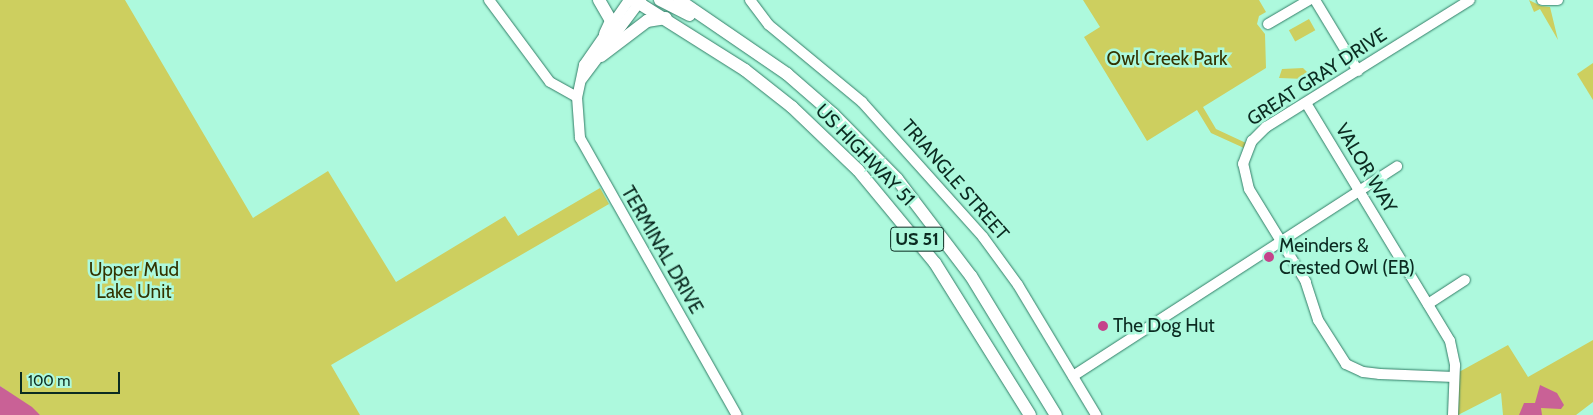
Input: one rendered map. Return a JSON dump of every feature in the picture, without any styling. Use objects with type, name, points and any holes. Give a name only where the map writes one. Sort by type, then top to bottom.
[{"type":"main road","points":[[599,0],[611,21],[605,34]]},
{"type":"main road","points":[[660,0],[721,33],[743,41]]},
{"type":"main road","name":"US HIGHWAY 51","points":[[679,0],[743,41],[833,114],[916,202],[971,276],[1056,415]]},
{"type":"main road","points":[[697,0],[743,41]]},
{"type":"main road","name":"US HIGHWAY 51","points":[[636,1],[720,52],[792,107],[873,186],[948,282],[1030,415]]},
{"type":"main road","points":[[601,56],[647,20],[666,18]]},
{"type":"street","points":[[489,0],[550,82],[577,97]]},
{"type":"street","name":"TRIANGLE STREET","points":[[750,0],[769,25],[862,102],[983,237],[1018,285],[1096,415]]},
{"type":"street","points":[[1268,24],[1309,0]]},
{"type":"street","points":[[1315,0],[1358,71]]},
{"type":"street","name":"GREAT GRAY DRIVE","points":[[1454,377],[1362,372],[1346,364],[1318,320],[1306,282],[1245,181],[1245,155],[1261,132],[1470,0]]},
{"type":"street","points":[[1542,0],[1558,0]]},
{"type":"street","name":"TERMINAL DRIVE","points":[[582,79],[601,56],[636,1]]},
{"type":"street","name":"TERMINAL DRIVE","points":[[636,1],[605,34],[584,65],[577,97],[578,130],[590,159],[737,415]]},
{"type":"street","name":"VALOR WAY","points":[[1306,103],[1450,341],[1455,358],[1453,415]]},
{"type":"street","points":[[1073,376],[1397,166]]},
{"type":"street","points":[[1428,304],[1465,280]]},
{"type":"green space","name":"Upper Mud Lake Unit","points":[[0,0],[125,0],[253,218],[328,171],[396,282],[505,216],[518,236],[600,188],[609,204],[331,365],[360,415],[40,415],[0,386]]},
{"type":"green space","name":"Owl Creek Park","points":[[1083,0],[1259,0],[1266,12],[1259,16],[1257,24],[1265,34],[1266,68],[1203,107],[1216,129],[1246,143],[1244,148],[1211,133],[1197,110],[1147,141],[1084,37],[1100,27]]},
{"type":"green space","points":[[1529,0],[1541,6],[1550,7],[1558,40],[1540,9],[1534,12]]},
{"type":"green space","points":[[1309,19],[1315,30],[1295,42],[1289,30]]},
{"type":"green space","points":[[1593,63],[1593,100],[1577,74]]},
{"type":"green space","points":[[1303,68],[1308,73],[1305,79],[1279,78],[1282,69]]},
{"type":"green space","points":[[1593,340],[1593,402],[1576,415],[1503,415],[1501,393],[1458,415],[1459,372],[1508,345],[1528,377]]},
{"type":"shaded area","points":[[1540,385],[1557,393],[1564,405],[1561,409],[1541,408],[1542,415],[1519,415],[1524,403],[1535,403]]},
{"type":"shaded area","points":[[0,386],[32,407],[40,415],[0,415]]},
{"type":"place","name":"Meinders & Crested Owl (EB)","points":[[1269,257]]},
{"type":"place","name":"The Dog Hut","points":[[1103,326]]}]
